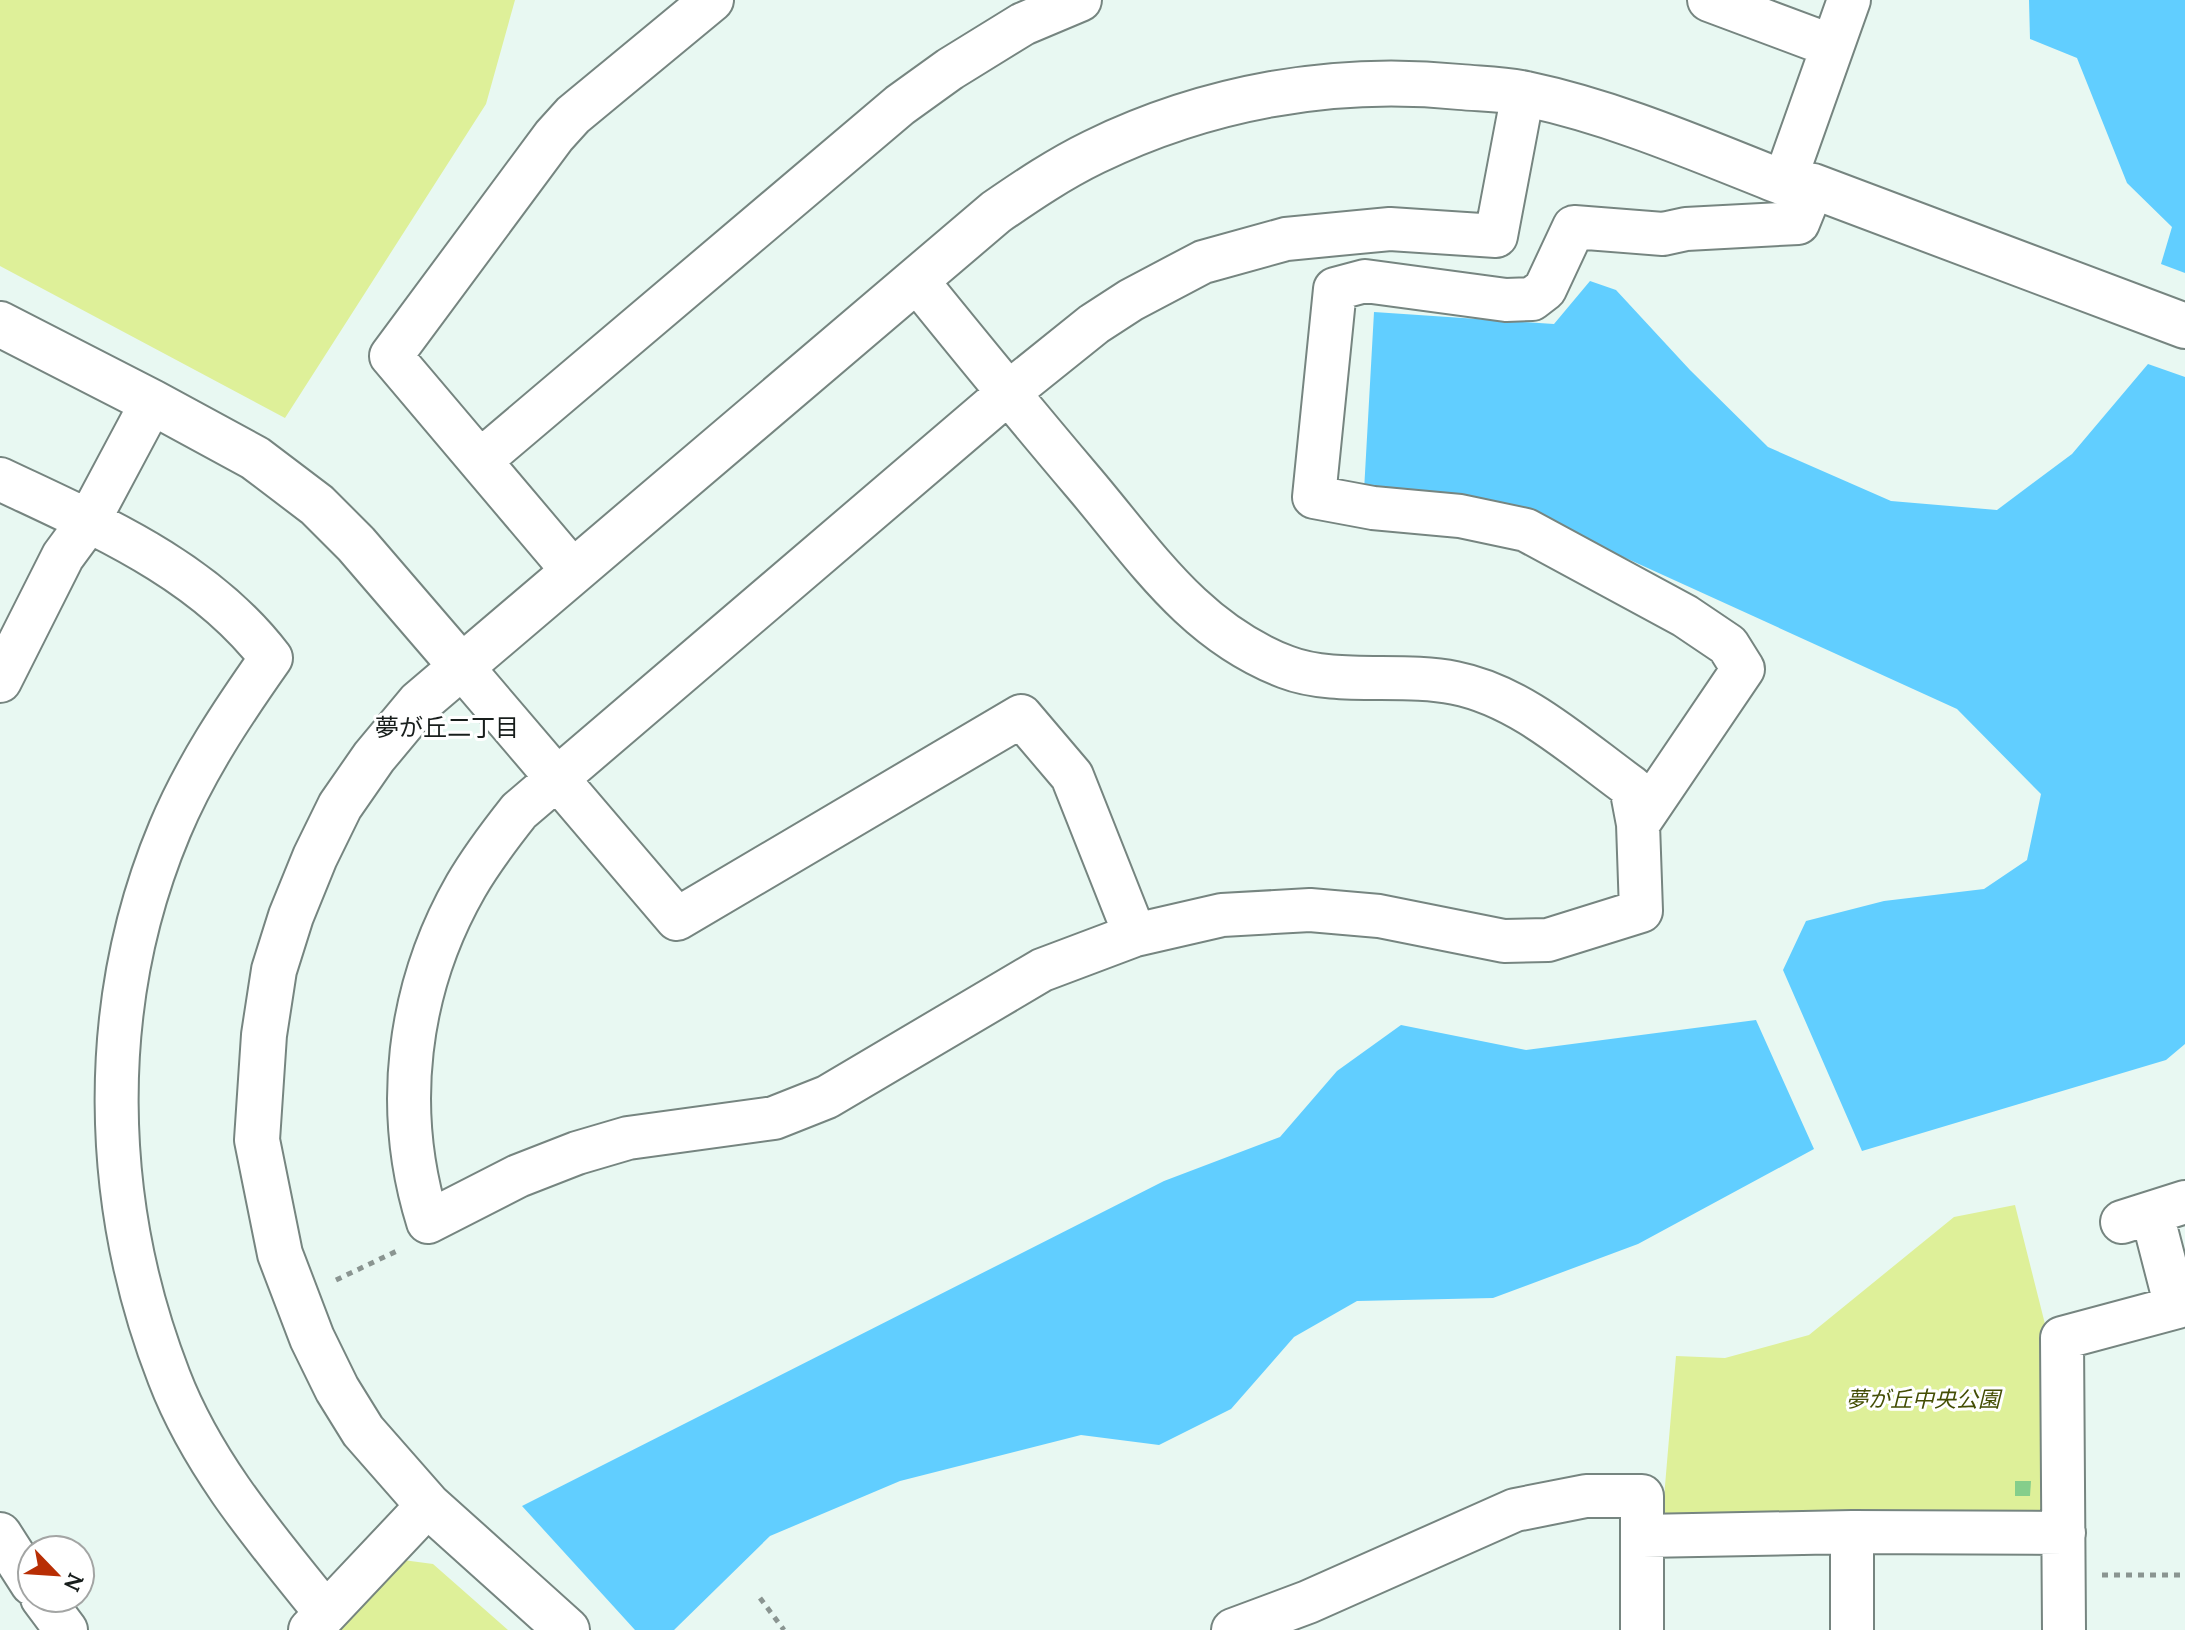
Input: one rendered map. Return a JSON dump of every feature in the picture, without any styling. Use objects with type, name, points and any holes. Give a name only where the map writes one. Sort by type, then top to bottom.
[{"type":"street","points":[[573,571],[391,356],[554,136],[573,115],[712,0]]},
{"type":"street","points":[[481,460],[900,105],[950,69],[1023,24],[1080,0]]},
{"type":"street","points":[[1709,0],[1832,46]]},
{"type":"street","points":[[1638,824],[1743,669],[1728,645],[1685,616],[1526,530],[1460,516],[1373,508],[1314,497],[1335,289],[1365,281],[1506,300],[1532,299],[1545,289],[1574,227],[1663,234],[1686,229],[1798,223],[1799,185],[1832,46],[1849,0]]},
{"type":"street","points":[[567,1630],[428,1505],[389,1463],[337,1389],[280,1254],[257,1140],[264,1035],[274,970],[291,916],[340,806],[374,757],[419,703],[996,212],[1047,177],[1095,151],[1200,112],[1275,93],[1354,82],[1430,84],[1523,93],[1583,107],[2185,326]]},
{"type":"street","points":[[917,281],[1008,393],[1183,600],[1234,643],[1303,673],[1453,682],[1483,690],[1524,710],[1631,787],[1638,824],[1641,911],[1548,940],[1504,941],[1379,916],[1310,910],[1222,915],[1135,935],[1042,970],[827,1097],[774,1118],[628,1138],[577,1153],[518,1176],[428,1222],[416,1183],[408,1097],[411,1045],[426,978],[444,930],[466,885],[519,811],[1008,393],[1094,324],[1131,300],[1203,262],[1286,239],[1390,229],[1496,236],[1523,93]]},
{"type":"street","points":[[0,324],[255,458],[317,505],[356,544],[677,919],[1021,716],[1072,776],[1135,935]]},
{"type":"street","points":[[0,681],[63,556],[88,522],[152,402]]},
{"type":"street","points":[[0,479],[169,564],[249,629],[271,658],[202,763],[171,828],[152,878],[125,986],[116,1068],[120,1191],[129,1236],[169,1379],[207,1451],[318,1622],[428,1505]]},
{"type":"street","points":[[2064,1630],[2062,1338],[2180,1306],[2153,1213]]},
{"type":"street","points":[[1233,1630],[1308,1602],[1515,1510],[1586,1496],[1642,1496],[1642,1630]]},
{"type":"street","points":[[1643,1536],[1852,1532],[2064,1533]]},
{"type":"street","points":[[1852,1532],[1852,1630]]},
{"type":"street","points":[[2,1544],[16,1563]]},
{"type":"path","points":[[297,1298],[411,1244],[428,1222]]},
{"type":"path","points":[[2064,1578],[2185,1575]]},
{"type":"path","points":[[760,1598],[784,1630]]},
{"type":"green space","points":[[0,0],[515,0],[486,104],[285,418],[0,266]]},
{"type":"green space","name":"夢が丘中央公園","points":[[2015,1205],[2045,1324],[2047,1516],[1827,1510],[1798,1523],[1662,1521],[1676,1356],[1725,1358],[1809,1335],[1954,1217]]},
{"type":"green space","points":[[403,1560],[433,1564],[508,1630],[337,1630]]},
{"type":"water","points":[[2029,0],[2185,0],[2185,273],[2161,264],[2172,227],[2127,183],[2077,58],[2030,39]]},
{"type":"water","points":[[1590,281],[1616,290],[1690,370],[1768,447],[1891,501],[1997,510],[2072,454],[2148,364],[2185,377],[2185,1044],[2166,1060],[1862,1151],[1783,970],[1806,921],[1884,901],[1984,889],[2027,860],[2041,794],[1957,709],[1518,509],[1364,491],[1374,312],[1554,324]]},
{"type":"water","points":[[1756,1020],[1814,1149],[1638,1244],[1493,1298],[1357,1301],[1294,1337],[1231,1409],[1159,1445],[1081,1435],[900,1481],[770,1536],[674,1630],[635,1630],[522,1506],[1164,1181],[1280,1137],[1337,1071],[1401,1025],[1526,1050]]},
{"type":"building","points":[[2015,1481],[2031,1481],[2030,1496],[2015,1496]]},
{"type":"district","name":"夢が丘二丁目","points":[[447,727]]}]
